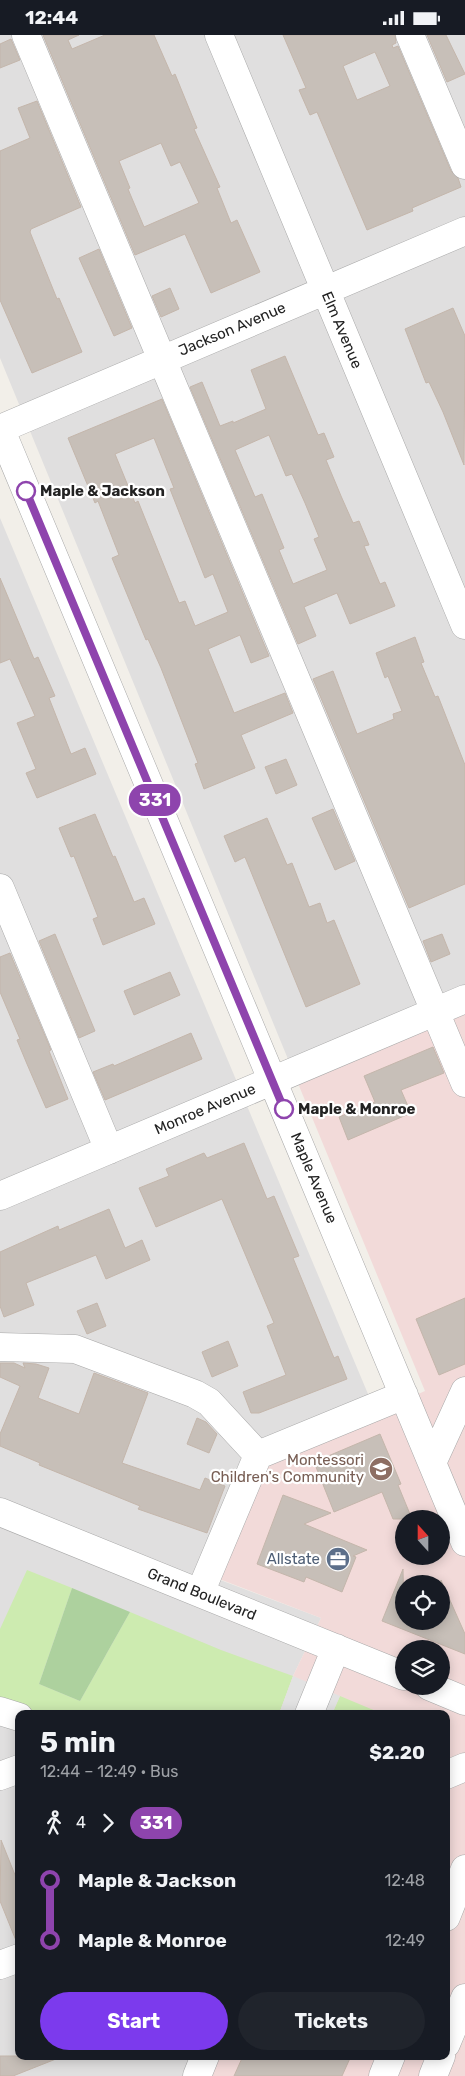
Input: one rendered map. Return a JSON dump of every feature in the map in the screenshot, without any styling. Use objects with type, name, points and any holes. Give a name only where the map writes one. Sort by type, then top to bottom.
[{"type":"street","points":[[26,35],[465,1083]]},
{"type":"street","name":"Elm Avenue","points":[[219,35],[465,625]]},
{"type":"street","points":[[410,35],[465,165]]},
{"type":"street","name":"Jackson Avenue","points":[[0,429],[465,231]]},
{"type":"street","name":"Maple Avenue","points":[[0,429],[465,1542]]},
{"type":"street","points":[[0,888],[109,1150]]},
{"type":"street","name":"Monroe Avenue","points":[[0,1196],[465,999]]},
{"type":"street","points":[[0,1347],[75,1349],[195,1394],[209,1402],[258,1455]]},
{"type":"street","points":[[432,1463],[465,1391]]},
{"type":"street","points":[[200,1593],[258,1455],[404,1395]]},
{"type":"street","name":"Grand Boulevard","points":[[0,1512],[395,1672]]},
{"type":"street","points":[[311,1710],[336,1649]]},
{"type":"street","points":[[450,1695],[465,1701]]},
{"type":"street","points":[[0,1711],[15,1716]]},
{"type":"street","points":[[450,1773],[465,1767]]},
{"type":"street","points":[[0,1777],[15,1771]]},
{"type":"street","points":[[450,1907],[465,1869]]},
{"type":"street","points":[[0,1965],[15,1959]]},
{"type":"street","points":[[450,2034],[465,1998]]},
{"type":"street","points":[[197,2076],[203,2060]]},
{"type":"street","points":[[383,2076],[389,2060]]},
{"type":"street","points":[[433,2076],[439,2060]]},
{"type":"shaded area","points":[[0,35],[465,35],[465,1010],[297,1081],[0,358]]},
{"type":"shaded area","points":[[0,518],[376,1413],[215,1578],[321,1618],[293,1676],[280,1710],[15,1710],[15,2060],[195,2060],[188,2076],[0,2076]]},
{"type":"shaded area","points":[[465,1010],[465,2076],[188,2076],[195,2060],[450,2060],[450,1710],[280,1710],[293,1676],[321,1618],[214,1577],[268,1459],[425,1391],[297,1081]]},
{"type":"shaded area","points":[[293,1676],[340,1696],[334,1710],[280,1710]]},
{"type":"green space","points":[[27,1570],[72,1588],[39,1684],[80,1701],[130,1612],[221,1650],[293,1676],[280,1710],[31,1710],[0,1697],[0,1629]]},
{"type":"green space","points":[[72,1588],[130,1612],[80,1701],[39,1684]]},
{"type":"green space","points":[[340,1696],[373,1710],[334,1710]]},
{"type":"building","points":[[43,35],[79,35],[68,40],[72,49],[105,35],[154,35],[172,76],[175,74],[197,128],[194,129],[220,187],[217,188],[231,223],[237,220],[260,272],[211,293],[185,234],[135,255]],"holes":[[[161,143],[171,166],[180,162],[199,203],[144,227],[128,189],[130,188],[119,161]]]},
{"type":"building","points":[[283,35],[395,35],[396,43],[392,45],[393,48],[398,46],[451,171],[458,178],[461,187],[412,208],[413,211],[367,230],[317,112],[310,115],[299,90],[306,88]],"holes":[[[375,52],[390,86],[357,100],[343,66]]]},
{"type":"building","points":[[427,35],[446,35],[465,74],[447,82]]},
{"type":"building","points":[[11,39],[20,60],[0,68],[0,44]]},
{"type":"building","points":[[37,101],[81,207],[31,229],[30,232],[57,299],[59,298],[82,352],[32,373],[0,300],[0,151],[30,138],[18,108]]},
{"type":"building","points":[[99,249],[132,328],[114,336],[79,258]]},
{"type":"building","points":[[170,288],[179,309],[161,317],[152,296]]},
{"type":"building","points":[[453,308],[465,336],[464,465],[443,412],[429,382],[426,383],[405,329]]},
{"type":"building","points":[[285,356],[318,435],[324,433],[334,457],[326,460],[341,496],[353,523],[359,521],[369,545],[364,546],[380,584],[385,582],[395,606],[350,624],[337,593],[304,607],[316,636],[298,644],[190,387],[202,382],[220,426],[233,421],[233,423],[266,409],[251,370]],"holes":[[[269,435],[286,476],[292,474],[305,503],[319,537],[314,539],[327,570],[293,584],[279,550],[284,548],[262,494],[255,497],[235,450]]]},
{"type":"building","points":[[162,399],[269,656],[251,663],[240,635],[208,649],[234,713],[285,693],[293,713],[241,735],[255,768],[204,789],[195,764],[198,763],[161,668],[148,639],[146,640],[112,558],[119,555],[98,501],[95,503],[68,438]],"holes":[[[154,438],[174,488],[170,489],[205,578],[213,574],[228,612],[195,626],[185,601],[179,603],[138,501],[135,503],[115,454]]]},
{"type":"building","points":[[0,578],[34,659],[38,657],[55,696],[49,698],[71,754],[85,748],[96,774],[37,798],[26,773],[36,769],[17,723],[35,716],[10,659],[0,663]]},
{"type":"building","points":[[415,637],[424,662],[421,663],[435,697],[438,696],[465,765],[465,884],[409,908],[313,679],[333,671],[357,734],[394,719],[393,714],[402,711],[388,676],[385,678],[376,653]]},
{"type":"building","points":[[286,759],[297,785],[276,794],[265,767]]},
{"type":"building","points":[[333,809],[355,861],[335,870],[312,818]]},
{"type":"building","points":[[95,814],[134,902],[144,898],[155,924],[103,945],[93,919],[98,917],[74,856],[71,857],[59,828]]},
{"type":"building","points":[[267,818],[287,865],[292,863],[309,907],[320,903],[327,923],[334,920],[360,984],[306,1007],[245,857],[235,862],[224,836]]},
{"type":"building","points":[[55,934],[95,1031],[79,1038],[39,941]]},
{"type":"building","points":[[442,934],[450,954],[431,962],[423,941]]},
{"type":"building","points":[[10,953],[51,1050],[49,1051],[68,1099],[46,1108],[17,1040],[20,1039],[0,992],[0,957]]},
{"type":"building","points":[[170,972],[180,995],[134,1015],[124,991]]},
{"type":"building","points":[[191,1033],[202,1059],[105,1100],[93,1072],[113,1064],[114,1066]]},
{"type":"building","points":[[433,1047],[444,1073],[401,1090],[411,1113],[348,1140],[339,1117],[375,1102],[364,1076]]},
{"type":"building","points":[[244,1143],[267,1199],[274,1196],[299,1256],[293,1258],[334,1358],[338,1356],[347,1379],[259,1413],[251,1413],[243,1392],[286,1375],[267,1326],[274,1323],[222,1199],[156,1227],[139,1188],[169,1176],[166,1169],[204,1153],[207,1158]]},
{"type":"building","points":[[109,1209],[125,1248],[142,1240],[150,1260],[106,1279],[96,1255],[26,1283],[34,1305],[4,1317],[0,1306],[0,1252],[58,1226],[59,1230]]},
{"type":"building","points":[[465,1298],[465,1364],[439,1375],[416,1319]]},
{"type":"building","points":[[97,1303],[106,1326],[87,1334],[77,1311]]},
{"type":"building","points":[[228,1341],[238,1366],[212,1377],[202,1352]]},
{"type":"building","points":[[0,1363],[14,1363],[25,1368],[23,1363],[36,1364],[49,1368],[38,1398],[79,1414],[94,1373],[148,1393],[122,1463],[200,1490],[205,1478],[225,1486],[207,1533],[138,1509],[140,1506],[39,1465],[40,1463],[0,1446],[0,1434],[20,1386],[0,1377]]},
{"type":"building","points":[[197,1418],[206,1422],[217,1434],[209,1453],[187,1444]]},
{"type":"building","points":[[380,1434],[401,1484],[398,1485],[408,1510],[395,1510],[395,1519],[393,1519],[382,1492],[334,1512],[314,1462]]},
{"type":"building","points":[[283,1495],[331,1513],[304,1524],[367,1550],[353,1556],[356,1557],[342,1592],[306,1577],[304,1582],[257,1564]]},
{"type":"building","points":[[395,1589],[395,1626],[382,1621]]},
{"type":"building","points":[[450,1600],[465,1634],[465,1654],[450,1648],[450,1640],[430,1640],[405,1630],[450,1630]]},
{"type":"building","points":[[1,1840],[15,1875],[15,1938],[0,1901]]},
{"type":"building","points":[[0,2056],[15,2056],[15,2060],[53,2060],[13,2076],[0,2076]]},
{"type":"building","points":[[241,2060],[349,2060],[342,2076],[234,2076]]},
{"type":"bus line","name":"331","points":[[26,491],[284,1109]]},
{"type":"place","name":"Maple & Jackson","points":[[26,491]]},
{"type":"place","name":"Maple & Monroe","points":[[284,1109]]},
{"type":"place","name":"Montessori Children's Community","points":[[381,1469]]},
{"type":"place","name":"Allstate","points":[[338,1559]]}]
